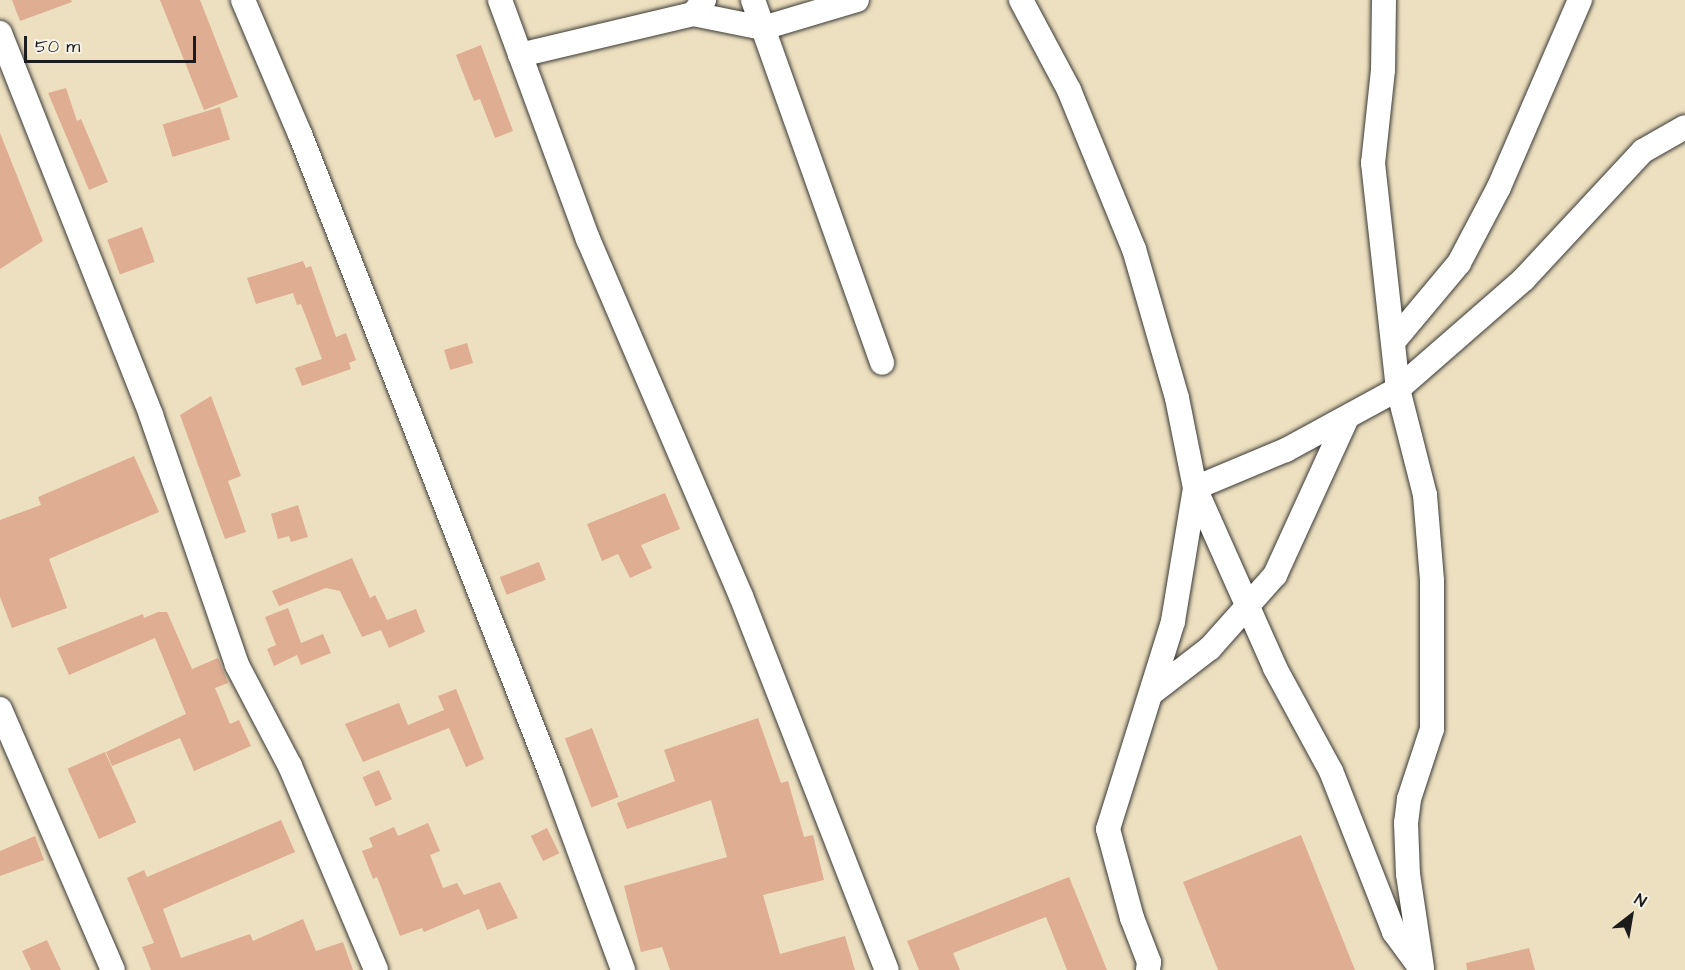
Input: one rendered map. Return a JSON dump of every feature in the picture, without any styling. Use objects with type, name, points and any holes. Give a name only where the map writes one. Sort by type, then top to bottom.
[{"type":"street","points":[[243,0],[300,134],[551,774],[623,970]]},
{"type":"street","points":[[500,0],[588,238],[741,596],[887,970]]},
{"type":"street","points":[[753,0],[882,363]]},
{"type":"street","points":[[520,55],[698,7],[763,28],[857,0]]},
{"type":"street","points":[[1021,0],[1069,90],[1134,249],[1177,398],[1196,488],[1275,668],[1331,771],[1394,933],[1422,970]]},
{"type":"street","points":[[1384,0],[1383,70],[1373,163],[1398,389],[1425,495],[1432,581],[1432,729],[1409,799],[1406,823],[1408,874],[1422,970]]},
{"type":"street","points":[[1393,342],[1459,263],[1499,187],[1580,0]]},
{"type":"street","points":[[0,33],[151,415],[237,665],[290,766],[376,970]]},
{"type":"street","points":[[1196,488],[1286,450],[1398,389],[1523,280],[1643,151],[1685,127]]},
{"type":"street","points":[[1153,692],[1210,648],[1275,575],[1347,418]]},
{"type":"street","points":[[1148,970],[1149,962],[1132,918],[1108,829],[1153,692],[1173,621],[1196,488]]},
{"type":"street","points":[[0,709],[114,970]]},
{"type":"building","points":[[12,0],[71,0],[72,2],[20,21]]},
{"type":"building","points":[[160,0],[200,0],[238,97],[204,110]]},
{"type":"building","points":[[481,45],[513,131],[495,138],[480,99],[474,101],[456,55]]},
{"type":"building","points":[[66,88],[77,121],[81,119],[108,182],[89,190],[48,93]]},
{"type":"building","points":[[220,107],[230,140],[173,157],[163,125]]},
{"type":"building","points":[[0,133],[43,241],[0,269]]},
{"type":"building","points":[[142,227],[155,262],[120,274],[107,240]]},
{"type":"building","points":[[303,261],[306,268],[311,266],[336,337],[346,333],[356,360],[349,363],[351,369],[302,386],[295,368],[322,359],[301,304],[297,305],[293,293],[256,304],[247,278]]},
{"type":"building","points":[[467,343],[473,363],[450,370],[444,350]]},
{"type":"building","points":[[211,396],[241,476],[228,481],[246,532],[225,539],[180,415]]},
{"type":"building","points":[[134,456],[159,512],[49,559],[67,608],[12,628],[0,597],[0,520],[41,505],[38,497]]},
{"type":"building","points":[[665,493],[680,529],[641,545],[652,568],[630,578],[618,554],[602,561],[587,524]]},
{"type":"building","points":[[298,505],[308,537],[291,542],[289,536],[278,539],[271,514]]},
{"type":"building","points":[[352,558],[370,598],[375,595],[387,620],[416,609],[425,632],[389,648],[381,630],[362,637],[340,591],[326,588],[279,606],[272,591]]},
{"type":"building","points":[[539,562],[546,580],[507,595],[500,577]]},
{"type":"building","points":[[288,608],[301,643],[323,634],[331,653],[301,665],[297,655],[274,666],[267,649],[276,645],[265,617]]},
{"type":"building","points":[[158,612],[167,612],[192,669],[218,658],[228,683],[215,688],[230,724],[239,720],[251,746],[194,771],[180,738],[112,766],[106,752],[186,714],[155,638],[69,675],[57,648],[143,614],[144,618]]},
{"type":"building","points":[[456,689],[484,759],[466,767],[449,728],[363,762],[345,724],[399,703],[408,725],[444,710],[438,696]]},
{"type":"building","points":[[758,718],[781,783],[788,781],[804,837],[813,835],[824,880],[763,895],[780,954],[845,936],[855,970],[670,970],[662,947],[641,952],[624,886],[727,857],[711,800],[627,829],[617,803],[675,781],[664,750]]},
{"type":"building","points":[[592,728],[619,797],[591,807],[565,738]]},
{"type":"building","points":[[105,752],[136,822],[99,839],[68,769]]},
{"type":"building","points":[[379,770],[392,799],[376,807],[363,777]]},
{"type":"building","points":[[281,820],[295,852],[163,909],[181,958],[250,934],[253,941],[303,919],[316,951],[343,942],[353,970],[151,970],[142,947],[154,943],[127,878],[144,870],[147,877]]},
{"type":"building","points":[[428,823],[440,851],[430,855],[443,888],[457,883],[464,895],[500,882],[518,918],[487,930],[479,909],[424,932],[422,928],[400,936],[377,877],[373,879],[362,851],[373,847],[369,838],[394,827],[398,836]]},
{"type":"building","points":[[547,828],[559,853],[543,861],[531,836]]},
{"type":"building","points":[[1301,835],[1355,970],[1218,970],[1183,882]]},
{"type":"building","points":[[35,836],[44,860],[0,876],[0,851]]},
{"type":"building","points":[[1069,877],[1107,970],[1067,970],[1046,917],[953,953],[960,970],[919,970],[907,941]]},
{"type":"building","points":[[47,940],[61,970],[31,970],[22,951]]},
{"type":"building","points":[[1529,948],[1535,970],[1467,970],[1466,963]]}]
